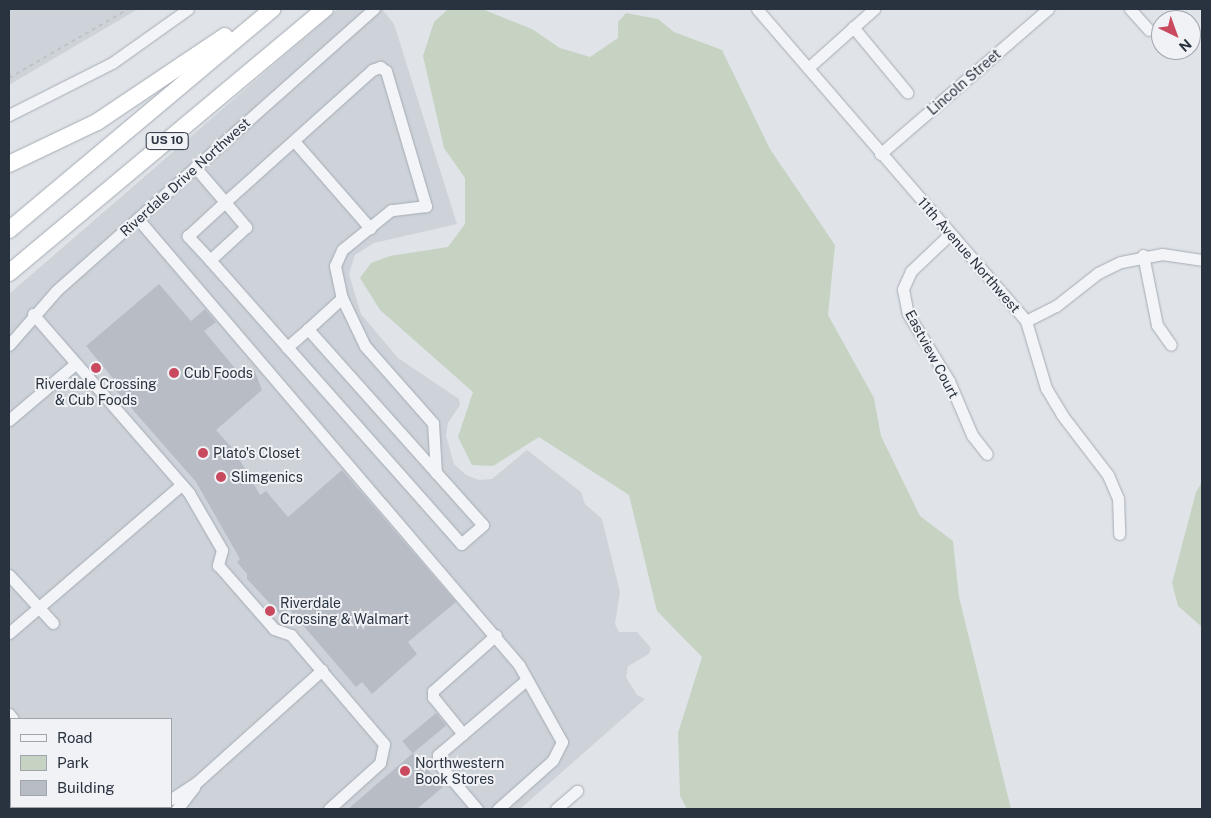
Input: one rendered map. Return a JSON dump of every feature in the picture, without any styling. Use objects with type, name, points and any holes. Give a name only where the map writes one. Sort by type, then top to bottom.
[{"type":"highway","points":[[9,164],[97,122],[264,9]]},
{"type":"highway","name":"US 10","points":[[9,230],[272,9]]},
{"type":"highway","name":"US 10","points":[[9,273],[325,9]]},
{"type":"highway","points":[[9,279],[37,250]]},
{"type":"street","points":[[9,115],[112,64],[188,9]]},
{"type":"street","name":"11th Avenue Northwest","points":[[757,9],[880,154],[1026,321],[1046,388],[1062,415],[1108,474],[1118,498],[1119,534]]},
{"type":"street","points":[[808,68],[874,9]]},
{"type":"street","name":"Lincoln Street","points":[[880,154],[1048,9]]},
{"type":"street","points":[[1130,9],[1149,30]]},
{"type":"street","name":"Riverdale Drive Northwest","points":[[9,345],[33,314],[370,12]]},
{"type":"street","points":[[853,27],[907,92]]},
{"type":"street","points":[[308,328],[436,473],[483,525],[461,544],[188,236],[372,70],[380,67],[386,71],[426,206],[391,210],[342,250],[335,266],[342,298],[365,346],[433,423],[436,473]]},
{"type":"street","points":[[294,141],[370,228]]},
{"type":"street","points":[[195,167],[246,227],[210,260]]},
{"type":"street","points":[[138,218],[496,635],[526,680],[562,742],[553,760],[498,809]]},
{"type":"street","name":"Eastview Court","points":[[950,234],[912,271],[903,288],[908,314],[949,381],[972,435],[987,454]]},
{"type":"street","points":[[1143,255],[1157,325],[1171,345]]},
{"type":"street","points":[[1026,321],[1056,306],[1102,270],[1143,255],[1202,260]]},
{"type":"street","points":[[286,347],[342,298]]},
{"type":"street","points":[[33,314],[181,485],[222,550],[218,565],[274,629],[291,634],[384,744],[385,754],[374,771],[329,809]]},
{"type":"street","points":[[9,420],[75,364]]},
{"type":"street","points":[[9,633],[181,485]]},
{"type":"street","points":[[9,575],[53,623]]},
{"type":"street","points":[[464,734],[433,697],[432,691],[496,635]]},
{"type":"street","points":[[172,798],[197,782],[322,670]]},
{"type":"street","points":[[477,809],[438,764],[438,755],[526,680]]},
{"type":"street","points":[[9,763],[9,776]]},
{"type":"street","points":[[177,809],[197,782]]},
{"type":"street","points":[[557,809],[577,791]]},
{"type":"path","points":[[9,78],[128,9]]},
{"type":"shaded area","points":[[9,9],[138,9],[9,85]]},
{"type":"shaded area","points":[[338,9],[382,9],[394,24],[457,224],[374,243],[355,255],[349,274],[361,314],[398,358],[459,399],[460,405],[448,423],[446,436],[454,464],[466,475],[479,480],[492,479],[527,450],[581,492],[585,504],[602,519],[620,592],[615,624],[619,632],[637,632],[651,648],[649,654],[628,666],[626,677],[637,695],[645,699],[520,809],[9,809],[9,294]]},
{"type":"green space","points":[[448,9],[482,9],[532,29],[560,48],[590,57],[618,38],[618,22],[626,13],[658,19],[674,32],[722,50],[770,149],[835,245],[828,315],[874,398],[881,436],[920,516],[953,541],[959,597],[1011,809],[687,809],[680,796],[678,733],[702,657],[657,611],[629,495],[539,437],[493,466],[472,465],[458,437],[473,392],[380,310],[360,278],[371,263],[390,256],[448,247],[465,224],[465,178],[444,148],[423,56],[434,22]]},
{"type":"green space","points":[[1202,482],[1202,627],[1178,606],[1172,583],[1196,492]]},
{"type":"building","points":[[159,284],[191,321],[205,309],[216,322],[204,331],[239,373],[254,369],[262,390],[216,430],[234,450],[260,495],[266,491],[288,517],[342,470],[456,602],[408,642],[417,654],[372,694],[362,682],[356,687],[289,609],[282,616],[247,579],[247,574],[237,562],[240,559],[196,482],[112,386],[116,382],[86,346]]},
{"type":"building","points":[[436,713],[446,725],[413,754],[402,741]]},
{"type":"building","points":[[413,753],[443,787],[417,809],[348,809]]},
{"type":"place","name":"Riverdale Crossing & Cub Foods","points":[[96,368]]},
{"type":"place","name":"Cub Foods","points":[[174,373]]},
{"type":"place","name":"Plato's Closet","points":[[203,453]]},
{"type":"place","name":"Slimgenics","points":[[221,477]]},
{"type":"place","name":"Riverdale Crossing & Walmart","points":[[270,611]]},
{"type":"place","name":"Northwestern Book Stores","points":[[405,771]]}]
